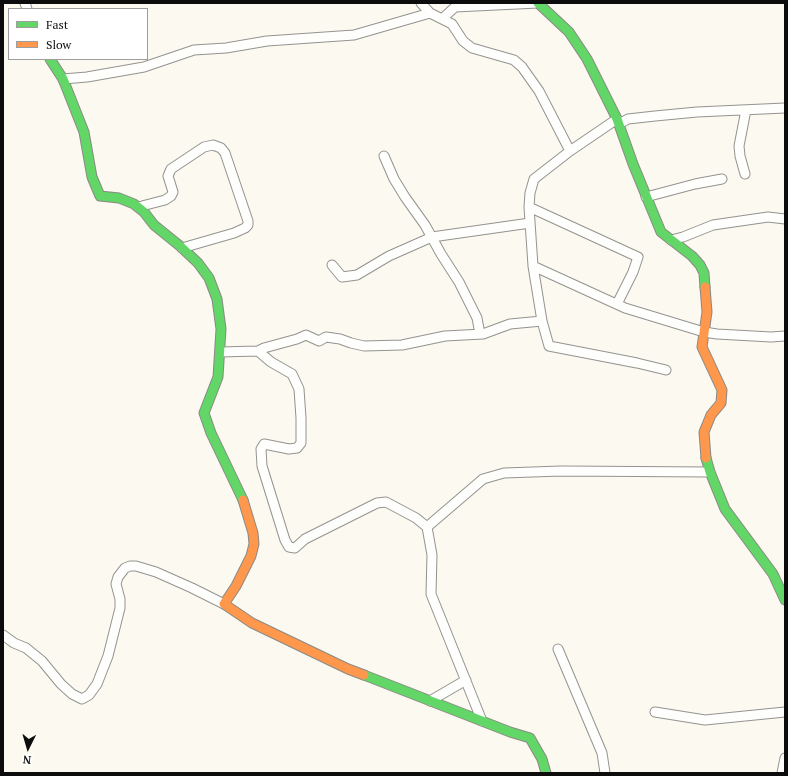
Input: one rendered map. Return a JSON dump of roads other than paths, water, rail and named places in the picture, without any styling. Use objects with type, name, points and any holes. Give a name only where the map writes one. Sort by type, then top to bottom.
[{"type":"street","points":[[421,3],[430,13],[443,18],[452,24],[463,41],[472,48],[514,60],[522,67],[539,91],[570,151]]},
{"type":"street","points":[[443,18],[456,7],[538,3],[569,32],[587,59],[618,122],[646,197],[661,232],[692,256],[700,265],[704,273],[706,287],[706,312],[702,347],[722,390],[721,403],[711,415],[704,432],[706,458],[724,509],[773,574],[785,600]]},
{"type":"street","points":[[63,79],[87,77],[144,67],[194,50],[226,48],[280,40],[354,35],[430,13]]},
{"type":"street","points":[[51,60],[63,79],[84,132],[92,177],[100,196],[120,198],[134,204],[144,212],[154,225],[198,263],[209,278],[218,298],[220,318],[218,377],[204,413],[211,433],[239,490],[253,533],[254,544],[251,556],[236,586],[224,604]]},
{"type":"street","points":[[666,370],[549,346],[542,321],[533,266],[528,207],[534,179],[570,151],[618,122],[628,119],[697,112],[785,108]]},
{"type":"street","points":[[745,174],[739,146],[746,110]]},
{"type":"street","points":[[138,207],[165,200],[171,196],[173,192],[168,176],[171,169],[204,148],[213,145],[221,148],[225,153],[248,221],[248,225],[245,228],[234,232],[182,248]]},
{"type":"street","points":[[384,156],[398,185],[425,225],[470,301],[477,318],[480,334]]},
{"type":"street","points":[[646,197],[695,184],[722,179]]},
{"type":"street","points":[[528,207],[638,257],[633,272],[617,304]]},
{"type":"street","points":[[671,240],[684,237],[713,225],[768,217],[785,219]]},
{"type":"street","points":[[332,265],[342,277],[357,275],[389,256],[432,237],[530,223]]},
{"type":"street","points":[[533,266],[617,304],[704,332],[771,337],[785,336]]},
{"type":"street","points":[[220,352],[258,351],[306,335],[319,341],[326,337],[340,339],[364,346],[402,345],[445,336],[480,334],[493,331],[510,324],[542,321]]},
{"type":"street","points":[[258,351],[271,362],[292,374],[298,389],[301,418],[301,443],[297,448],[289,449],[264,444],[261,449],[262,466],[285,540],[289,547],[295,548],[305,539],[377,503],[386,502],[416,518],[427,527],[432,555],[431,594],[482,721]]},
{"type":"street","points":[[427,527],[483,479],[504,473],[561,471],[710,472]]},
{"type":"street","points":[[3,635],[14,643],[26,648],[42,660],[61,684],[72,694],[82,699],[89,695],[97,684],[108,656],[120,608],[120,599],[116,584],[118,577],[125,568],[136,566],[156,572],[192,588],[224,604],[252,623],[348,669],[530,738],[542,760],[546,773]]},
{"type":"street","points":[[558,649],[602,753],[605,773]]},
{"type":"street","points":[[430,701],[466,680]]},
{"type":"street","points":[[655,712],[705,720],[785,712]]},
{"type":"street","points":[[782,773],[785,758]]}]
